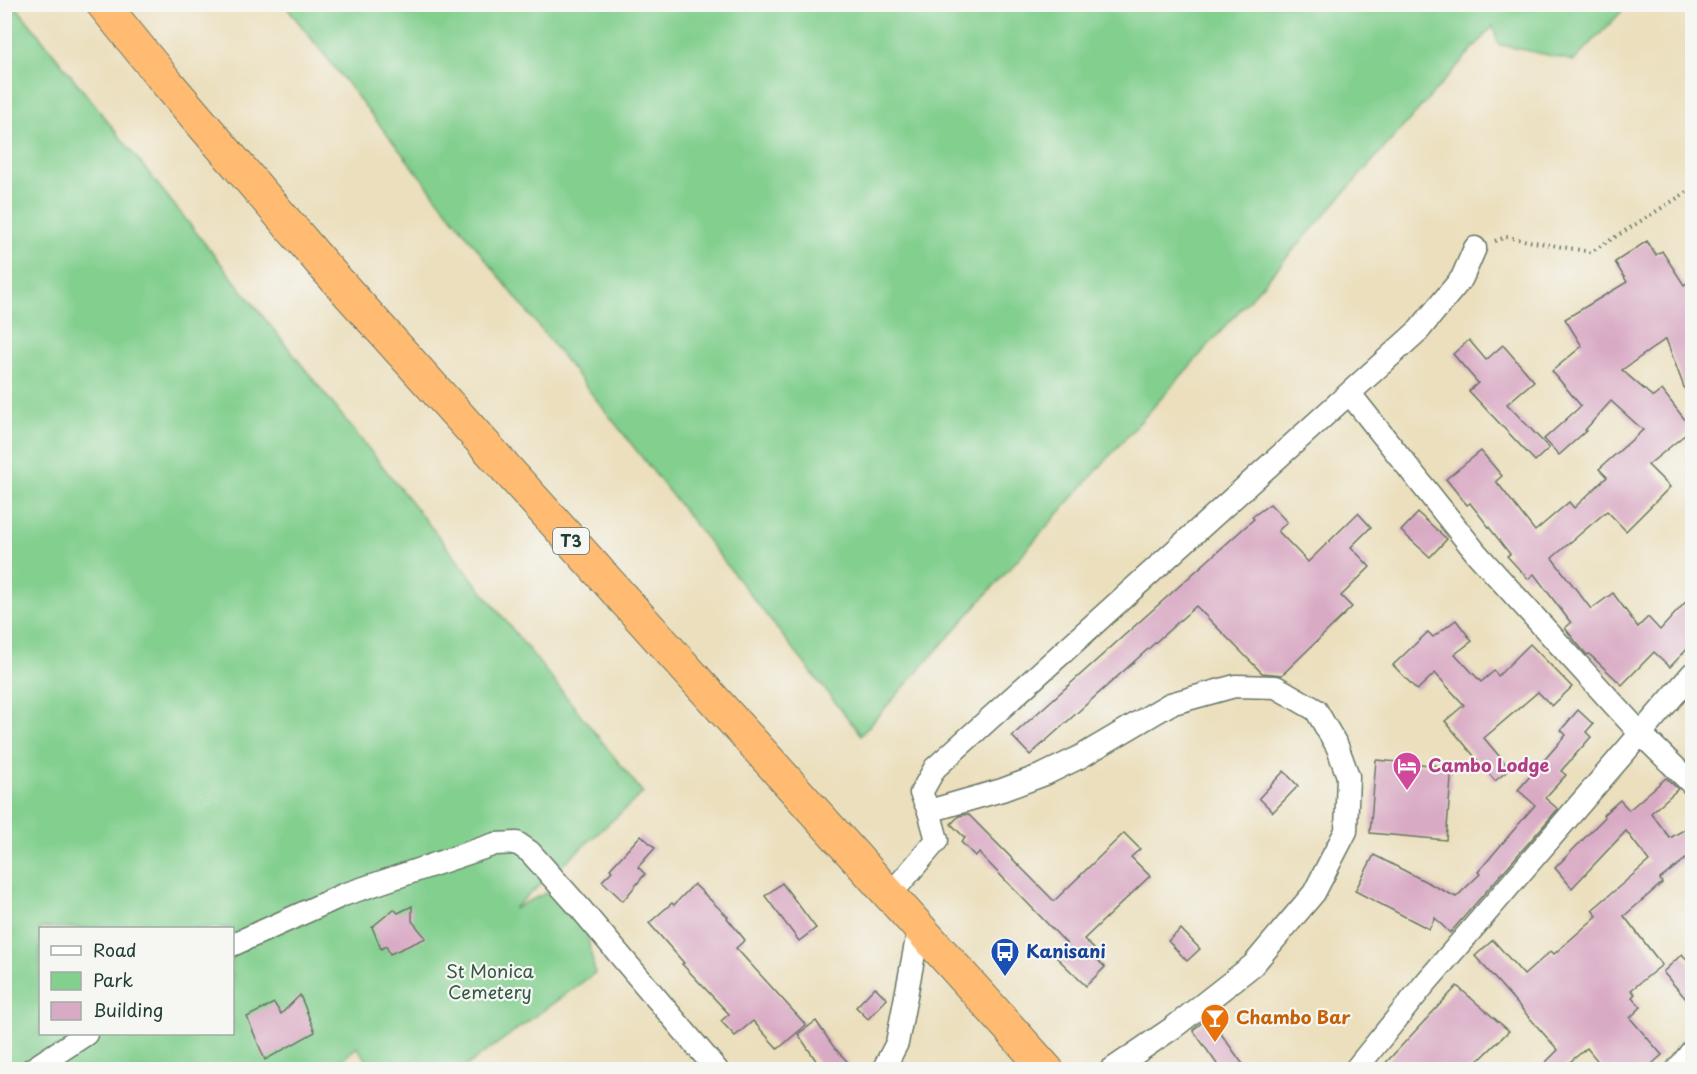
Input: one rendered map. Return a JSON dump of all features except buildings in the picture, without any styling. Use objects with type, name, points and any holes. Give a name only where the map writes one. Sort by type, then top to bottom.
[{"type":"highway","name":"T3","points":[[103,4],[168,84],[324,266],[1047,1070]]},
{"type":"street","points":[[890,895],[937,840],[929,810],[921,793],[935,768],[1419,330],[1462,278],[1474,248]]},
{"type":"street","points":[[1350,394],[1477,554],[1640,733],[1692,784]]},
{"type":"street","points":[[1355,1070],[1423,986],[1692,674]]},
{"type":"street","points":[[929,810],[1002,790],[1045,774],[1080,757],[1170,704],[1235,686],[1276,687],[1316,710],[1338,746],[1348,776],[1346,831],[1314,893],[1253,965],[1174,1027],[1111,1070]]},
{"type":"street","points":[[234,944],[343,895],[495,844],[517,843],[530,852],[580,908],[717,1070]]},
{"type":"street","points":[[884,1070],[897,1043],[920,928]]},
{"type":"street","points":[[31,1070],[84,1035]]},
{"type":"street","points":[[1677,1070],[1692,1051]]},
{"type":"path","points":[[1474,248],[1506,237],[1591,252],[1692,189]]},
{"type":"green space","name":"St Monica Cemetery","points":[[14,4],[643,793],[513,909],[548,892],[585,924],[595,973],[462,1069],[373,1069],[357,1047],[332,1069],[5,1070],[4,5]]},
{"type":"green space","points":[[285,5],[1628,5],[1574,61],[1498,44],[1493,26],[861,735]]},
{"type":"place","name":"Cambo Lodge","points":[[1407,792]]},
{"type":"place","name":"Kanisani","points":[[1005,978]]},
{"type":"place","name":"Chambo Bar","points":[[1215,1044]]}]
